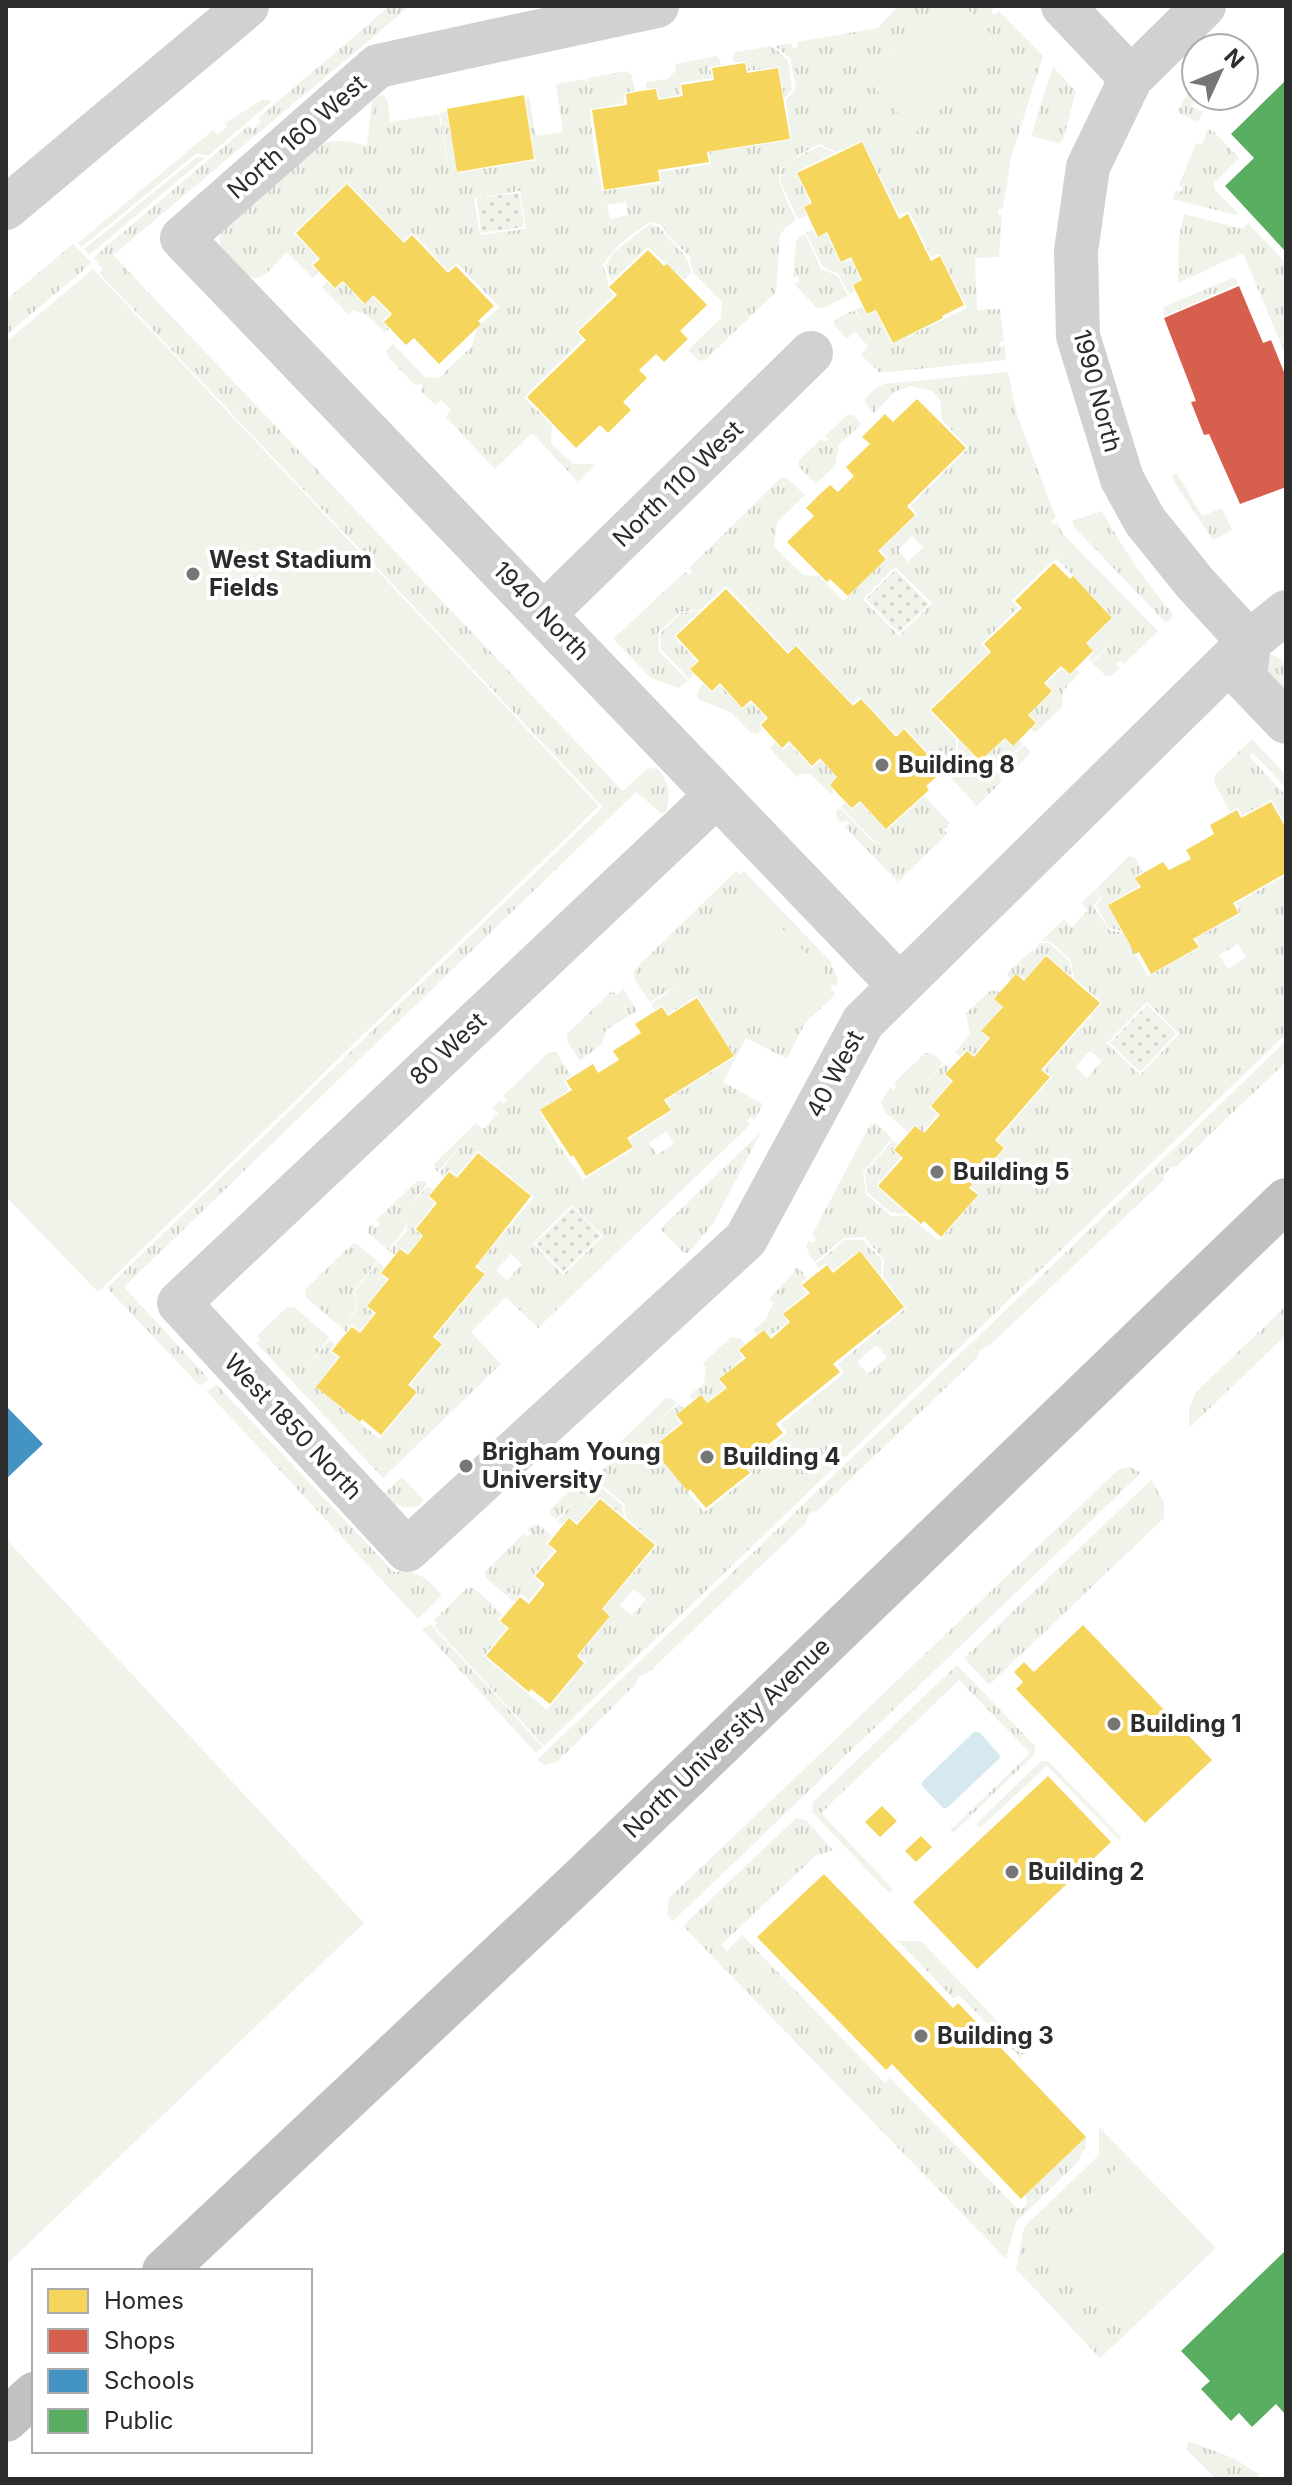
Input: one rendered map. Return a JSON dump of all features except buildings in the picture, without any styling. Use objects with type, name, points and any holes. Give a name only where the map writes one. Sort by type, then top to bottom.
[{"type":"highway","name":"North University Avenue","points":[[166,2269],[580,1880],[1286,1200]]},
{"type":"highway","points":[[6,2420],[32,2396]]},
{"type":"street","points":[[6,208],[247,6]]},
{"type":"street","name":"North 160 West","points":[[182,238],[378,66],[657,6]]},
{"type":"street","points":[[1063,6],[1131,78]]},
{"type":"street","name":"1990 North","points":[[1204,6],[1131,78],[1088,167],[1076,251],[1078,336],[1122,479],[1145,521],[1172,555],[1268,640]]},
{"type":"street","name":"1940 North","points":[[182,238],[899,985]]},
{"type":"street","name":"North 110 West","points":[[544,614],[811,353]]},
{"type":"street","name":"40 West","points":[[407,1550],[746,1239],[863,1022],[1268,640],[1286,612]]},
{"type":"street","points":[[1268,640],[1245,679],[1286,722]]},
{"type":"street","name":"80 West","points":[[179,1303],[717,795]]},
{"type":"street","name":"West 1850 North","points":[[179,1303],[407,1550]]},
{"type":"green space","points":[[390,6],[410,6],[113,255],[623,791],[648,768],[658,769],[666,783],[668,804],[662,814],[636,792],[124,1287],[209,1379],[200,1386],[107,1288],[603,807],[99,273],[103,269],[93,258],[248,126],[252,130],[261,122],[258,118]]},
{"type":"green space","points":[[898,6],[940,6],[865,78],[1005,49],[964,6],[994,6],[991,11],[994,15],[999,11],[1043,56],[1011,158],[1003,208],[998,209],[998,214],[1002,215],[999,257],[975,258],[977,310],[1000,309],[1004,341],[999,342],[1000,347],[1005,346],[1006,360],[880,373],[861,355],[868,346],[855,332],[847,339],[834,325],[834,320],[854,310],[862,323],[856,309],[862,307],[867,315],[876,311],[892,344],[967,308],[940,254],[931,257],[909,211],[899,215],[862,141],[836,152],[819,144],[784,167],[780,181],[796,220],[780,235],[776,292],[704,361],[698,360],[688,350],[721,318],[722,302],[693,272],[689,256],[667,235],[662,225],[650,222],[613,252],[603,265],[609,284],[607,287],[614,295],[576,332],[583,339],[524,397],[552,425],[551,443],[573,464],[596,464],[578,482],[532,433],[495,469],[446,417],[451,410],[441,400],[435,405],[420,390],[423,386],[420,383],[416,386],[388,357],[387,350],[393,344],[425,377],[439,378],[472,346],[477,328],[499,307],[457,263],[448,271],[413,233],[403,241],[347,182],[294,233],[318,258],[311,265],[318,272],[313,278],[287,252],[265,274],[257,278],[247,275],[220,244],[223,225],[319,144],[343,141],[367,146],[372,102],[376,96],[383,95],[388,101],[390,122],[439,114],[451,181],[440,113],[447,112],[457,173],[535,160],[525,97],[529,97],[536,136],[563,132],[556,84],[585,79],[586,82],[588,78],[627,71],[632,75],[634,91],[624,93],[624,103],[590,110],[602,191],[661,183],[660,172],[711,164],[709,152],[791,140],[786,100],[796,88],[790,58],[775,46],[791,43],[793,49],[798,47],[797,42],[878,28]],"holes":[[[520,191],[526,229],[480,235],[474,198]],[[626,202],[628,215],[610,219],[607,205]]]},
{"type":"green space","points":[[940,6],[964,6],[1005,49],[916,132],[865,78]]},
{"type":"green space","points":[[772,46],[788,60],[792,89],[784,99],[779,67],[748,71],[746,61],[733,63],[736,52]]},
{"type":"green space","points":[[717,56],[722,65],[710,67],[712,78],[680,83],[681,95],[659,99],[657,88],[646,89],[646,82],[668,79],[676,70],[675,64]]},
{"type":"green space","points":[[1053,67],[1076,91],[1063,140],[1058,143],[1031,136]]},
{"type":"green space","points":[[263,99],[272,101],[208,156],[197,153],[82,247],[78,243],[213,130],[217,135],[227,127],[225,123]]},
{"type":"green space","points":[[1180,107],[1180,112],[1203,112],[1198,122],[1177,112]]},
{"type":"green space","points":[[1208,129],[1239,158],[1214,183],[1214,189],[1238,213],[1236,215],[1172,199],[1176,190],[1181,192],[1183,187],[1179,185],[1196,143],[1202,145]]},
{"type":"green space","points":[[820,146],[835,153],[796,172],[810,203],[803,207],[807,215],[798,219],[781,183],[781,171],[789,161]]},
{"type":"green space","points":[[197,157],[205,158],[89,255],[84,249]]},
{"type":"green space","points":[[519,193],[524,227],[481,233],[477,198]]},
{"type":"green space","points":[[1184,214],[1242,229],[1248,223],[1286,263],[1286,356],[1243,253],[1178,283],[1179,237]]},
{"type":"green space","points":[[650,224],[661,228],[682,252],[691,273],[684,280],[648,247],[611,282],[606,265],[614,252]]},
{"type":"green space","points":[[813,230],[817,238],[826,233],[841,263],[851,259],[861,280],[852,285],[855,292],[849,294],[839,274],[823,267],[806,233]]},
{"type":"green space","points":[[805,234],[821,269],[838,276],[848,296],[823,308],[817,308],[796,286],[798,276],[793,278],[796,242],[798,237]]},
{"type":"green space","points":[[73,244],[92,263],[6,335],[6,300]]},
{"type":"green space","name":"West Stadium Fields","points":[[93,269],[599,806],[98,1292],[6,1197],[6,342]]},
{"type":"green space","points":[[1235,277],[1238,284],[1164,316],[1163,307]]},
{"type":"green space","points":[[327,282],[336,289],[343,282],[364,304],[372,296],[390,314],[382,321],[389,329],[385,333],[367,315],[353,310],[349,315],[322,287]]},
{"type":"green space","points":[[1008,372],[1017,415],[1056,518],[1052,520],[1053,524],[1058,523],[1062,533],[1158,631],[1124,664],[1121,660],[1116,664],[1120,668],[1111,676],[1106,676],[1092,663],[1114,641],[1091,662],[1088,658],[1094,652],[1087,643],[1113,618],[1056,558],[1012,600],[1018,608],[981,644],[989,652],[929,710],[956,739],[956,755],[976,774],[995,773],[1024,745],[1029,750],[1029,755],[1006,777],[1002,774],[999,777],[1002,781],[977,806],[905,728],[896,735],[860,697],[852,704],[797,645],[788,652],[726,586],[700,610],[680,612],[658,633],[659,651],[688,681],[678,688],[651,678],[613,639],[685,572],[689,575],[692,572],[689,568],[782,477],[805,495],[777,522],[774,547],[803,575],[819,576],[844,601],[887,558],[880,550],[917,514],[910,506],[968,448],[942,420],[940,400],[932,391],[910,386],[894,392],[874,413],[865,398],[884,384]],"holes":[[[912,536],[923,547],[908,562],[898,550]],[[895,567],[932,603],[899,636],[863,599]]]},
{"type":"green space","points":[[847,415],[853,415],[861,424],[839,445],[835,466],[816,484],[799,467],[799,460],[821,439],[825,442],[828,439],[825,436]]},
{"type":"green space","points":[[1177,473],[1202,516],[1222,508],[1232,530],[1213,540],[1174,482],[1172,476]]},
{"type":"green space","points":[[1102,511],[1135,565],[1174,615],[1166,623],[1074,527],[1072,521]]},
{"type":"green space","points":[[895,570],[929,604],[899,633],[866,599]]},
{"type":"green space","points":[[700,611],[674,636],[697,661],[689,669],[694,674],[689,679],[661,649],[660,634],[681,613]]},
{"type":"green space","points":[[1271,654],[1286,665],[1286,694],[1264,671],[1265,657]]},
{"type":"green space","points":[[1062,668],[1070,675],[1076,669],[1080,673],[1063,691],[1062,707],[1035,733],[1031,729],[1037,723],[1029,714],[1053,691],[1046,683]]},
{"type":"green space","points":[[703,683],[712,692],[720,685],[742,709],[751,702],[766,717],[759,725],[762,729],[757,734],[750,732],[732,713],[698,699],[697,693]]},
{"type":"green space","points":[[958,739],[980,762],[1005,739],[1012,746],[1019,740],[1023,743],[994,772],[976,772],[958,754]]},
{"type":"green space","points":[[1252,739],[1286,775],[1286,788],[1253,753],[1249,756],[1286,796],[1286,826],[1271,800],[1242,816],[1238,808],[1230,812],[1214,782],[1215,775]]},
{"type":"green space","points":[[775,742],[783,750],[790,744],[812,768],[821,760],[837,777],[829,784],[834,791],[831,794],[810,774],[797,777],[770,749]]},
{"type":"green space","points":[[924,796],[950,823],[944,829],[947,834],[898,882],[845,827],[849,823],[846,820],[842,823],[836,817],[836,811],[840,808],[874,843],[882,843],[875,842],[841,807],[845,802],[852,809],[860,803],[887,830]]},
{"type":"green space","points":[[1129,856],[1135,858],[1143,872],[1135,877],[1139,886],[1108,904],[1121,931],[1109,928],[1096,905],[1101,900],[1097,888]]},
{"type":"green space","points":[[736,871],[740,874],[744,871],[831,962],[838,981],[837,986],[833,985],[830,990],[835,992],[834,996],[805,1023],[787,1059],[746,1038],[723,1082],[763,1104],[755,1119],[749,1117],[747,1122],[751,1124],[538,1328],[506,1297],[471,1332],[501,1364],[383,1478],[256,1343],[260,1340],[257,1336],[286,1308],[294,1307],[329,1337],[306,1369],[330,1339],[335,1344],[330,1351],[338,1357],[316,1387],[380,1439],[418,1392],[410,1385],[443,1344],[435,1337],[486,1274],[477,1265],[534,1197],[478,1151],[456,1176],[449,1170],[443,1177],[439,1173],[461,1146],[437,1172],[434,1164],[476,1123],[483,1129],[498,1113],[492,1108],[499,1101],[503,1104],[507,1100],[503,1096],[549,1052],[556,1052],[571,1076],[564,1081],[569,1090],[539,1111],[583,1180],[634,1148],[629,1139],[672,1111],[666,1100],[735,1057],[697,996],[668,1014],[662,1005],[655,1010],[651,1004],[682,982],[650,1002],[634,978],[635,969]],"holes":[[[666,1131],[674,1144],[657,1155],[649,1143]],[[572,1205],[603,1236],[563,1275],[533,1243]],[[511,1254],[522,1264],[507,1280],[496,1270]]]},
{"type":"green space","points":[[1286,875],[1286,1034],[544,1746],[434,1626],[437,1623],[434,1620],[467,1588],[473,1588],[493,1605],[487,1614],[493,1607],[502,1614],[497,1620],[507,1628],[484,1656],[547,1710],[586,1662],[578,1656],[611,1616],[603,1609],[657,1545],[626,1518],[624,1504],[603,1486],[584,1489],[602,1488],[622,1505],[624,1517],[600,1497],[577,1523],[569,1517],[562,1524],[558,1521],[574,1501],[557,1519],[550,1514],[551,1509],[591,1469],[597,1475],[614,1460],[608,1454],[665,1399],[672,1398],[677,1403],[657,1421],[679,1404],[683,1408],[675,1416],[680,1423],[652,1448],[704,1512],[752,1474],[746,1466],[787,1433],[781,1424],[844,1373],[838,1364],[906,1308],[883,1277],[884,1260],[864,1237],[844,1238],[815,1262],[806,1245],[816,1238],[812,1235],[870,1125],[876,1123],[892,1139],[863,1172],[866,1194],[891,1216],[909,1216],[939,1241],[979,1194],[971,1187],[1005,1148],[997,1140],[1052,1077],[1043,1070],[1102,1003],[1074,978],[1071,960],[1050,941],[1041,941],[1064,919],[1072,927],[1088,910],[1081,903],[1096,889],[1099,899],[1093,906],[1109,930],[1123,933],[1148,976],[1200,948],[1196,938],[1240,914],[1236,903]],"holes":[[[1238,944],[1246,957],[1228,969],[1219,955]],[[1147,1002],[1179,1034],[1140,1075],[1107,1043]],[[1090,1051],[1102,1061],[1087,1078],[1075,1067]],[[876,1345],[887,1357],[868,1374],[857,1362]],[[634,1589],[646,1599],[632,1616],[620,1605]]]},
{"type":"green space","points":[[743,888],[827,975],[773,1028],[689,941]]},
{"type":"green space","points":[[1039,943],[1049,943],[1069,961],[1072,977],[1046,955],[1025,980],[1016,974],[1010,981],[1007,973],[1032,950],[1035,952]]},
{"type":"green space","points":[[623,988],[637,1011],[606,1030],[602,1044],[580,1061],[567,1041],[567,1034],[612,991],[617,995]]},
{"type":"green space","points":[[991,990],[1000,992],[994,999],[1002,1007],[981,1031],[988,1038],[974,1055],[966,1049],[960,1056],[955,1052],[970,1035],[966,1013]]},
{"type":"green space","points":[[1147,1005],[1176,1034],[1140,1072],[1110,1043]]},
{"type":"green space","points":[[1286,1041],[1286,1062],[1176,1167],[1171,1167],[1164,1180],[989,1346],[981,1350],[977,1358],[817,1511],[812,1512],[806,1523],[648,1673],[640,1676],[636,1684],[557,1762],[545,1765],[537,1760]]},
{"type":"green space","points":[[925,1053],[934,1054],[943,1063],[925,1084],[944,1064],[949,1067],[944,1075],[951,1082],[929,1107],[938,1114],[923,1132],[915,1125],[908,1132],[885,1112],[881,1102],[890,1087],[894,1091],[897,1086],[894,1083]]},
{"type":"green space","points":[[761,1132],[713,1224],[688,1253],[684,1253],[660,1229]]},
{"type":"green space","points":[[893,1140],[897,1144],[892,1150],[901,1157],[876,1186],[908,1214],[891,1213],[867,1192],[865,1172]]},
{"type":"green space","points":[[417,1181],[427,1184],[409,1207],[428,1186],[433,1189],[428,1197],[435,1203],[414,1229],[422,1236],[408,1254],[401,1247],[394,1255],[389,1251],[407,1230],[406,1220],[405,1229],[388,1250],[368,1233],[368,1228],[372,1224],[376,1228],[380,1224],[376,1220]]},
{"type":"green space","points":[[573,1207],[601,1236],[563,1272],[535,1243]]},
{"type":"green space","points":[[845,1240],[863,1240],[882,1260],[881,1276],[860,1250],[833,1271],[826,1263],[819,1268],[816,1264]]},
{"type":"green space","points":[[352,1244],[357,1244],[377,1261],[354,1291],[356,1308],[345,1323],[357,1309],[355,1291],[378,1262],[384,1267],[380,1273],[387,1280],[366,1306],[374,1314],[360,1331],[352,1325],[346,1332],[306,1297],[305,1290]]},
{"type":"green space","points":[[796,1268],[807,1278],[800,1284],[807,1293],[782,1313],[788,1322],[770,1336],[764,1329],[757,1334],[753,1331],[766,1319],[773,1303],[769,1299]]},
{"type":"green space","points":[[1286,1306],[1286,1335],[1189,1428],[1189,1408],[1196,1392]]},
{"type":"green space","points":[[731,1337],[740,1338],[745,1344],[738,1350],[743,1358],[718,1380],[725,1388],[706,1402],[701,1395],[693,1400],[689,1395],[704,1384],[706,1367],[703,1363]]},
{"type":"green space","points":[[216,1384],[394,1572],[421,1576],[442,1595],[418,1619],[207,1392]]},
{"type":"green space","points":[[1130,1467],[1141,1473],[673,1921],[667,1915],[669,1898],[1119,1469]]},
{"type":"green space","points":[[402,1477],[421,1497],[423,1501],[420,1505],[400,1506],[382,1495]]},
{"type":"green space","points":[[1151,1480],[1164,1502],[1164,1518],[989,1685],[964,1658]]},
{"type":"green space","points":[[539,1525],[552,1536],[546,1543],[554,1551],[533,1576],[542,1584],[529,1601],[521,1594],[514,1602],[508,1597],[519,1582],[507,1596],[485,1577],[486,1571],[523,1534],[527,1537],[531,1534],[528,1529]]},
{"type":"green space","points":[[6,1539],[364,1923],[6,2265]]},
{"type":"green space","points":[[430,1624],[543,1747],[536,1753],[423,1630]]},
{"type":"green space","points":[[957,1665],[1035,1746],[1035,1754],[954,1832],[951,1830],[1030,1753],[959,1680],[821,1813],[893,1889],[889,1893],[812,1812],[813,1802]]},
{"type":"green space","points":[[1041,1761],[1049,1762],[1121,1837],[1120,1841],[1047,1766],[980,1828],[976,1824]]},
{"type":"green space","points":[[796,1818],[806,1820],[833,1850],[815,1856],[721,1945],[727,1951],[742,1935],[885,2083],[890,2078],[1017,2208],[1022,2209],[1027,2204],[1026,2194],[1086,2137],[1086,2145],[1078,2162],[1016,2222],[1006,2259],[683,1926]]},
{"type":"green space","points":[[898,1941],[921,1941],[1025,2050],[1021,2058],[959,1995],[954,1999]]},
{"type":"green space","points":[[1099,2127],[1128,2157],[1039,2244],[1126,2334],[1100,2358],[1016,2269],[1024,2227],[1099,2155]]},
{"type":"green space","points":[[1128,2157],[1216,2248],[1126,2334],[1039,2244]]},
{"type":"green space","points":[[1189,2441],[1233,2458],[1259,2474],[1258,2479],[1216,2479],[1186,2449]]},
{"type":"shaded area","points":[[974,1732],[979,1732],[1000,1758],[947,1808],[943,1808],[922,1786],[922,1782]]},
{"type":"place","name":"West Stadium Fields","points":[[193,574]]},
{"type":"place","name":"Building 8","points":[[882,765]]},
{"type":"place","name":"Building 5","points":[[937,1172]]},
{"type":"place","name":"Building 4","points":[[707,1457]]},
{"type":"place","name":"Brigham Young University","points":[[466,1466]]},
{"type":"place","name":"Building 1","points":[[1114,1724]]},
{"type":"place","name":"Building 2","points":[[1012,1872]]},
{"type":"place","name":"Building 3","points":[[921,2036]]}]
